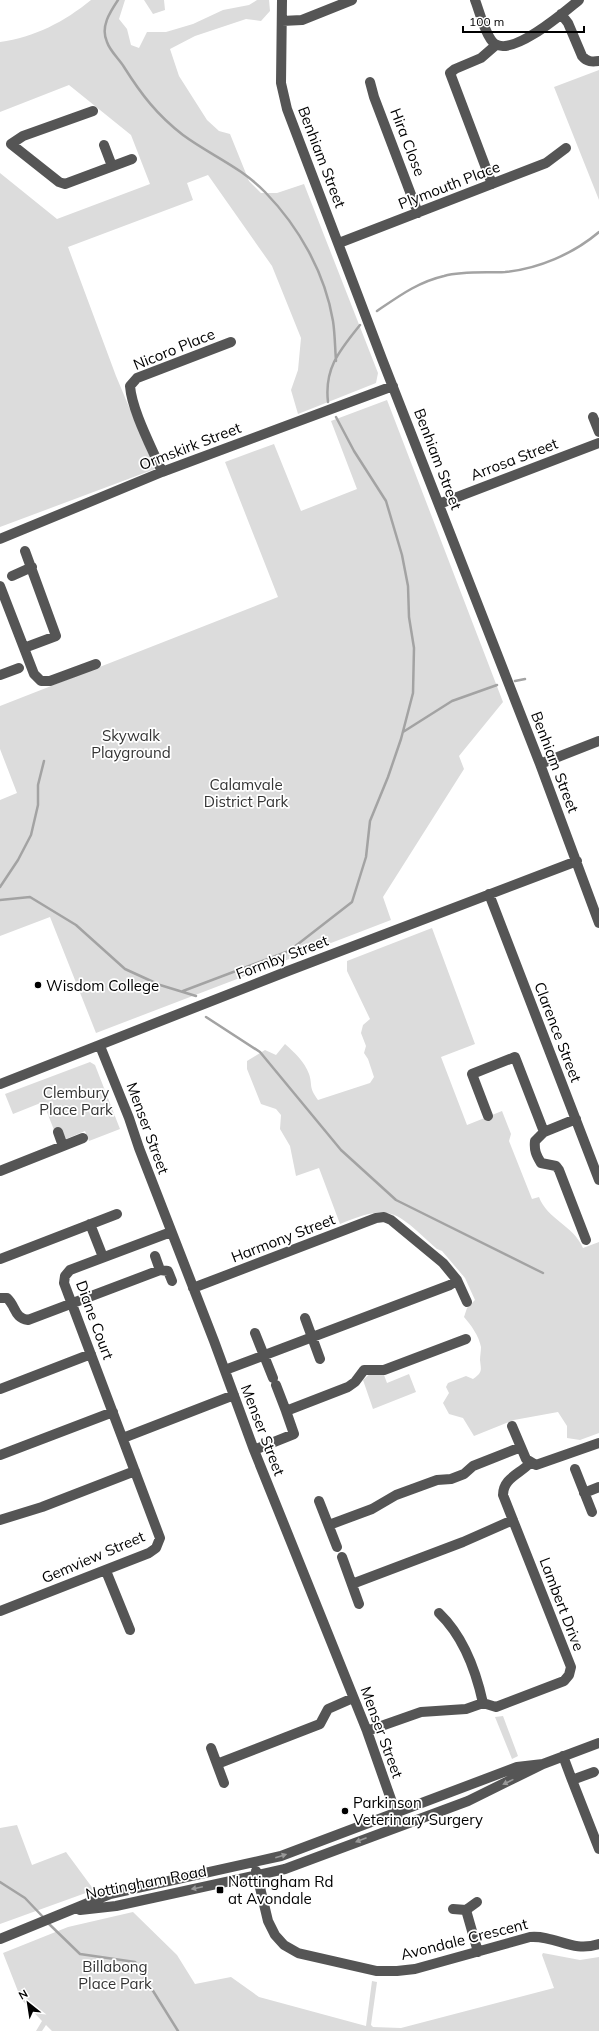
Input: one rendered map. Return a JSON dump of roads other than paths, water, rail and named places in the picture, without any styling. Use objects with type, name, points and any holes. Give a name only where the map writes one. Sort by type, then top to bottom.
[{"type":"street","name":"Benhiam Street","points":[[282,0],[281,83],[283,96],[393,386],[540,764],[599,924]]},
{"type":"street","points":[[282,21],[302,20],[352,0]]},
{"type":"street","points":[[475,0],[490,39],[496,45],[505,47],[516,44],[538,31],[579,0]]},
{"type":"street","points":[[561,14],[568,23],[582,56],[586,60],[592,62],[599,61]]},
{"type":"street","points":[[492,184],[450,73],[455,69],[481,58],[496,45]]},
{"type":"street","name":"Hira Close","points":[[370,82],[374,97],[418,213]]},
{"type":"street","points":[[93,111],[24,136],[11,144],[59,182],[65,184],[132,159]]},
{"type":"street","points":[[104,145],[112,166]]},
{"type":"street","name":"Plymouth Place","points":[[339,243],[546,163],[566,148]]},
{"type":"street","name":"Nicoro Place","points":[[162,472],[139,416],[130,386],[137,378],[232,342]]},
{"type":"street","name":"Ormskirk Street","points":[[0,538],[162,472],[393,386]]},
{"type":"street","points":[[593,417],[599,432]]},
{"type":"street","name":"Arrosa Street","points":[[439,504],[599,443]]},
{"type":"street","points":[[24,648],[56,636],[25,551]]},
{"type":"street","points":[[12,576],[32,568]]},
{"type":"street","points":[[0,586],[34,674],[41,681],[50,681],[96,664]]},
{"type":"street","points":[[0,675],[19,668]]},
{"type":"street","points":[[540,764],[599,741]]},
{"type":"street","name":"Formby Street","points":[[0,1084],[100,1046],[288,970],[577,861]]},
{"type":"street","name":"Clarence Street","points":[[489,894],[599,1180]]},
{"type":"street","name":"Menser Street","points":[[100,1046],[127,1110],[139,1148],[225,1370],[254,1450],[367,1731],[400,1825]]},
{"type":"street","points":[[488,1116],[472,1074],[515,1057],[544,1132]]},
{"type":"street","points":[[576,1119],[544,1132],[535,1141],[536,1156],[541,1163],[556,1166],[559,1170],[586,1240]]},
{"type":"street","points":[[58,1132],[63,1146]]},
{"type":"street","points":[[0,1171],[83,1138]]},
{"type":"street","points":[[0,1259],[117,1214]]},
{"type":"street","name":"Harmony Street","points":[[193,1288],[376,1218],[384,1217],[391,1220],[443,1263],[457,1280]]},
{"type":"street","points":[[90,1224],[103,1257]]},
{"type":"street","name":"Diane Court","points":[[123,1438],[64,1284],[65,1276],[70,1270],[171,1232]]},
{"type":"street","points":[[154,1256],[160,1270]]},
{"type":"street","points":[[0,1298],[7,1298],[11,1301],[17,1315],[21,1319],[28,1320],[160,1270],[168,1271],[172,1281]]},
{"type":"street","points":[[225,1370],[312,1336],[450,1286],[457,1280],[467,1302]]},
{"type":"street","points":[[305,1318],[320,1359]]},
{"type":"street","points":[[254,1450],[294,1434],[255,1333]]},
{"type":"street","points":[[286,1411],[348,1387],[355,1382],[364,1370],[384,1370],[466,1339]]},
{"type":"street","points":[[0,1389],[91,1354]]},
{"type":"street","points":[[123,1438],[234,1396]]},
{"type":"street","points":[[0,1455],[113,1412]]},
{"type":"street","points":[[512,1426],[526,1459],[530,1463],[536,1465],[543,1464],[599,1442]]},
{"type":"street","name":"Gemview Street","points":[[0,1611],[106,1571],[149,1553],[156,1548],[160,1538],[123,1438]]},
{"type":"street","points":[[328,1525],[372,1509],[396,1495],[437,1480],[451,1479],[464,1474],[473,1466],[521,1447]]},
{"type":"street","name":"Lambert Drive","points":[[367,1731],[421,1712],[466,1709],[483,1703],[496,1707],[564,1681],[569,1675],[571,1667],[503,1495],[503,1487],[508,1480],[520,1473],[530,1463]]},
{"type":"street","points":[[575,1469],[592,1512]]},
{"type":"street","points":[[0,1520],[42,1507],[135,1471]]},
{"type":"street","points":[[584,1493],[599,1486]]},
{"type":"street","points":[[319,1501],[337,1547]]},
{"type":"street","points":[[352,1584],[462,1542],[513,1520]]},
{"type":"street","points":[[342,1557],[360,1604]]},
{"type":"street","points":[[106,1571],[130,1630]]},
{"type":"street","points":[[439,1613],[450,1623],[459,1637],[480,1687],[483,1703]]},
{"type":"street","points":[[217,1764],[320,1724],[328,1709],[353,1698]]},
{"type":"street","name":"Nottingham Road","points":[[68,1912],[116,1906],[285,1869],[468,1801],[543,1764],[599,1742]]},
{"type":"street","points":[[211,1748],[224,1783]]},
{"type":"street","points":[[563,1756],[599,1849]]},
{"type":"street","name":"Nottingham Road","points":[[0,1939],[110,1894],[281,1856],[517,1767],[543,1764]]},
{"type":"street","points":[[572,1780],[594,1772]]},
{"type":"street","name":"Avondale Crescent","points":[[254,1863],[268,1921],[275,1935],[284,1945],[298,1953],[377,1971],[397,1971],[415,1969],[530,1937],[542,1936],[576,1947],[589,1947],[599,1944]]},
{"type":"street","points":[[453,1910],[466,1910],[477,1902]]},
{"type":"street","points":[[466,1910],[478,1952]]},
{"type":"waterway","points":[[118,0],[105,25],[105,36],[110,49],[143,95],[157,112],[183,135],[236,168],[256,183],[289,220],[309,252],[317,268],[329,303],[334,326],[336,361]]},
{"type":"waterway","points":[[377,311],[409,290],[426,282],[451,274],[505,272],[530,268],[542,264],[567,254],[599,232]]},
{"type":"waterway","points":[[328,402],[327,390],[331,369],[340,351],[360,325]]},
{"type":"waterway","points":[[183,991],[289,951],[352,902],[366,857],[370,821],[388,777],[401,739],[413,693],[414,648],[409,617],[408,586],[402,555],[386,501],[354,451],[336,417]]},
{"type":"waterway","points":[[515,681],[525,679]]},
{"type":"waterway","points":[[403,732],[452,701],[497,685]]},
{"type":"waterway","points":[[0,887],[18,860],[31,835],[38,805],[38,785],[44,761]]},
{"type":"waterway","points":[[0,900],[30,897],[76,925],[125,969],[160,985],[196,996]]},
{"type":"waterway","points":[[206,1017],[260,1052],[341,1150],[396,1200],[543,1273]]},
{"type":"waterway","points":[[0,1882],[25,1898],[44,1918]]},
{"type":"waterway","points":[[47,1922],[80,1954],[135,1962],[178,2031]]},
{"type":"place","name":"Wisdom College","points":[[38,985]]},
{"type":"place","name":"Parkinson Veterinary Surgery","points":[[345,1811]]},
{"type":"place","name":"Nottingham Rd at Avondale","points":[[220,1890]]},
{"type":"park label","name":"Skywalk Playground","points":[[131,744]]},
{"type":"park label","name":"Calamvale District Park","points":[[246,792]]},
{"type":"park label","name":"Clembury Place Park","points":[[76,1100]]},
{"type":"park label","name":"Billabong Place Park","points":[[115,1974]]}]
